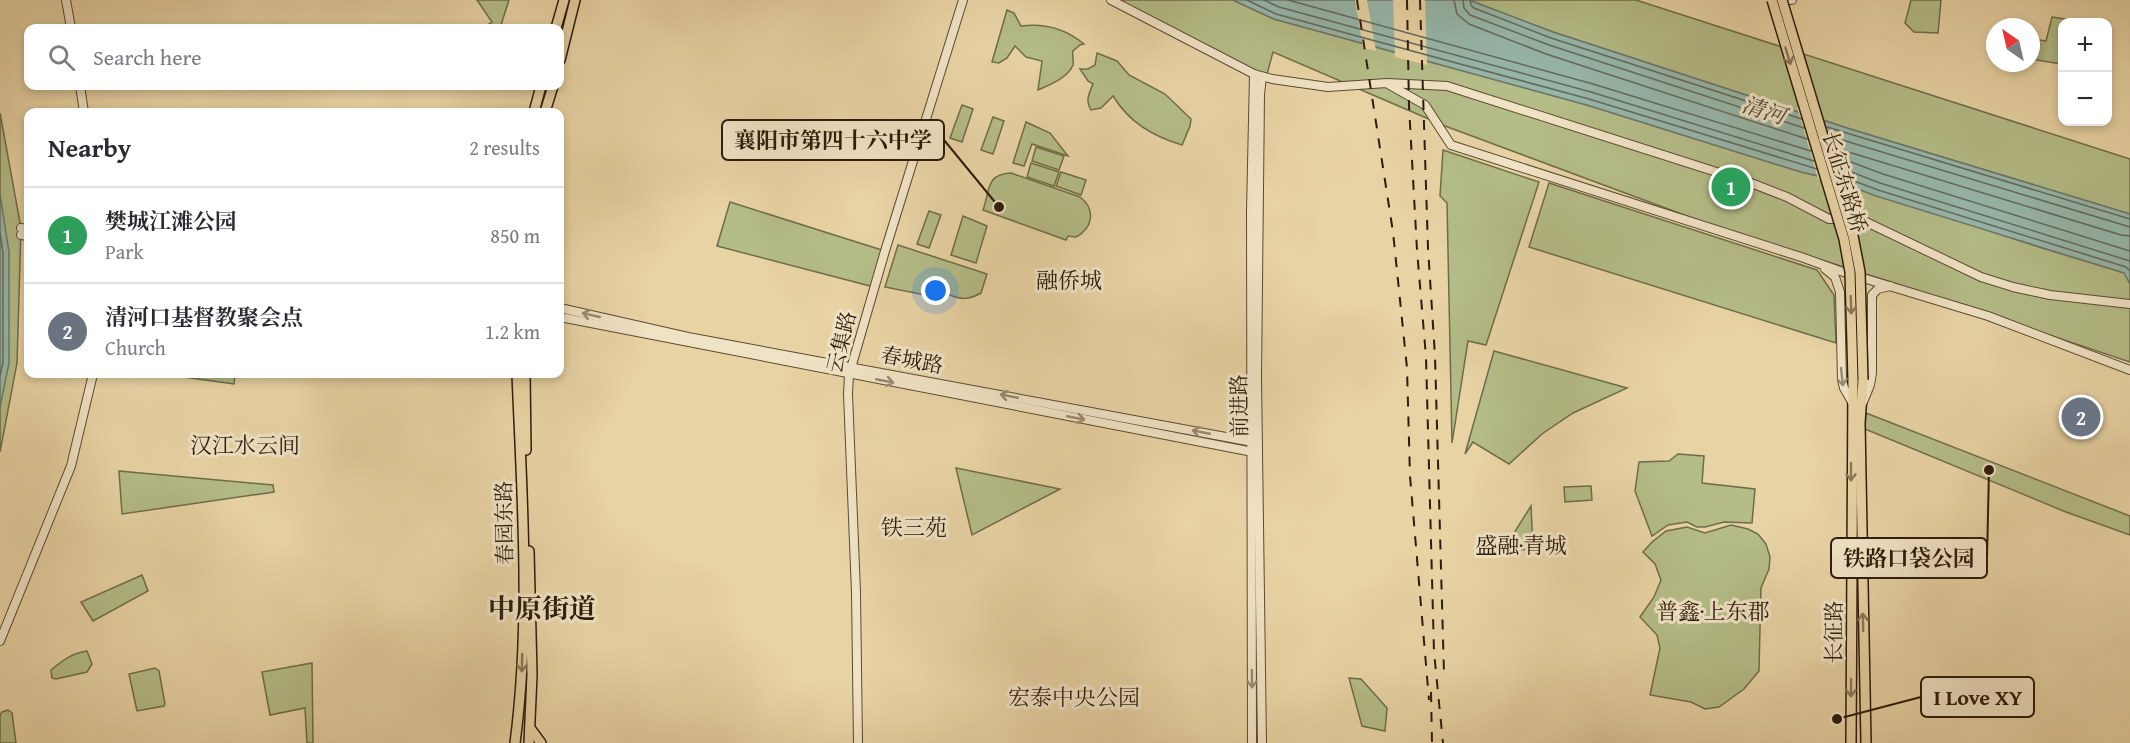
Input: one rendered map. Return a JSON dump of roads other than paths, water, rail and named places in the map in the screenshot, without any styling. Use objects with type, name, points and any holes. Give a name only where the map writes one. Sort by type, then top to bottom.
[{"type":"main road","points":[[557,24],[564,0]]},
{"type":"main road","points":[[564,44],[575,0]]},
{"type":"main road","name":"长征东路桥","points":[[1772,0],[1844,239],[1850,272],[1858,380]]},
{"type":"main road","name":"长征东路桥","points":[[1782,0],[1853,236],[1860,272],[1858,380]]},
{"type":"main road","points":[[535,108],[540,90]]},
{"type":"main road","points":[[547,108],[552,90]]},
{"type":"main road","name":"春园东路","points":[[515,743],[522,673],[524,524],[517,378]]},
{"type":"main road","name":"春园东路","points":[[525,378],[532,675],[529,743]]},
{"type":"main road","name":"长征路","points":[[1851,743],[1852,402],[1858,380]]},
{"type":"main road","name":"长征路","points":[[1858,380],[1861,408],[1866,743]]},
{"type":"main road","points":[[510,743],[517,728]]},
{"type":"main road","points":[[530,728],[541,743]]},
{"type":"street","points":[[66,0],[70,24]]},
{"type":"street","name":"云集路","points":[[858,743],[856,592],[848,394],[850,370],[963,0]]},
{"type":"street","points":[[1111,0],[1258,76],[1328,87],[1387,83],[1447,86],[1751,183],[1786,197],[1829,219],[1860,219],[1981,277],[2050,295],[2130,304]]},
{"type":"street","points":[[1237,66],[1245,74],[1256,93],[1272,79]]},
{"type":"street","name":"前进路","points":[[1252,743],[1254,443],[1257,378],[1256,93],[1258,76]]},
{"type":"street","points":[[1387,83],[1425,105],[1451,145],[1840,271],[1988,316],[2130,369]]},
{"type":"street","points":[[81,90],[83,108]]},
{"type":"street","points":[[1819,264],[1835,277],[1840,292]]},
{"type":"street","points":[[1840,271],[1842,380],[1852,402]]},
{"type":"street","points":[[1861,408],[1872,373],[1872,280]]},
{"type":"street","points":[[1872,295],[1878,289],[1891,286]]},
{"type":"street","name":"春城路","points":[[564,309],[688,337],[1254,452]]},
{"type":"street","name":"春城路","points":[[564,318],[1254,443]]},
{"type":"street","points":[[0,641],[71,466],[92,378]]},
{"type":"street","name":"前进路","points":[[1254,452],[1262,743]]},
{"type":"water","name":"清河","points":[[1233,0],[1469,0],[1553,32],[1850,129],[2130,214],[2130,284],[2124,273],[1876,196],[1832,179],[1801,172],[1587,105],[1274,19]]},
{"type":"water","points":[[0,194],[9,252],[9,363],[0,407]]},
{"type":"railway","points":[[1357,0],[1393,232],[1407,368],[1410,476],[1429,700]]},
{"type":"railway","points":[[1407,0],[1409,106],[1426,357],[1434,652],[1443,743]]},
{"type":"railway","points":[[1420,0],[1428,248],[1435,356],[1444,674]]},
{"type":"railway","points":[[1431,692],[1432,743]]},
{"type":"place","name":"樊城江滩公园","points":[[1731,187]]},
{"type":"place","name":"襄阳市第四十六中学","points":[[999,207]]},
{"type":"place","name":"清河口基督教聚会点","points":[[2081,417]]},
{"type":"place","name":"铁路口袋公园","points":[[1989,470]]},
{"type":"place","name":"I Love XY","points":[[1837,719]]},
{"type":"district","name":"融侨城","points":[[1069,280]]},
{"type":"district","name":"汉江水云间","points":[[245,445]]},
{"type":"district","name":"铁三苑","points":[[914,527]]},
{"type":"district","name":"盛融·青城","points":[[1521,545]]},
{"type":"district","name":"中原街道","points":[[542,608]]},
{"type":"district","name":"普鑫·上东郡","points":[[1713,611]]},
{"type":"district","name":"宏泰中央公园","points":[[1074,697]]}]
